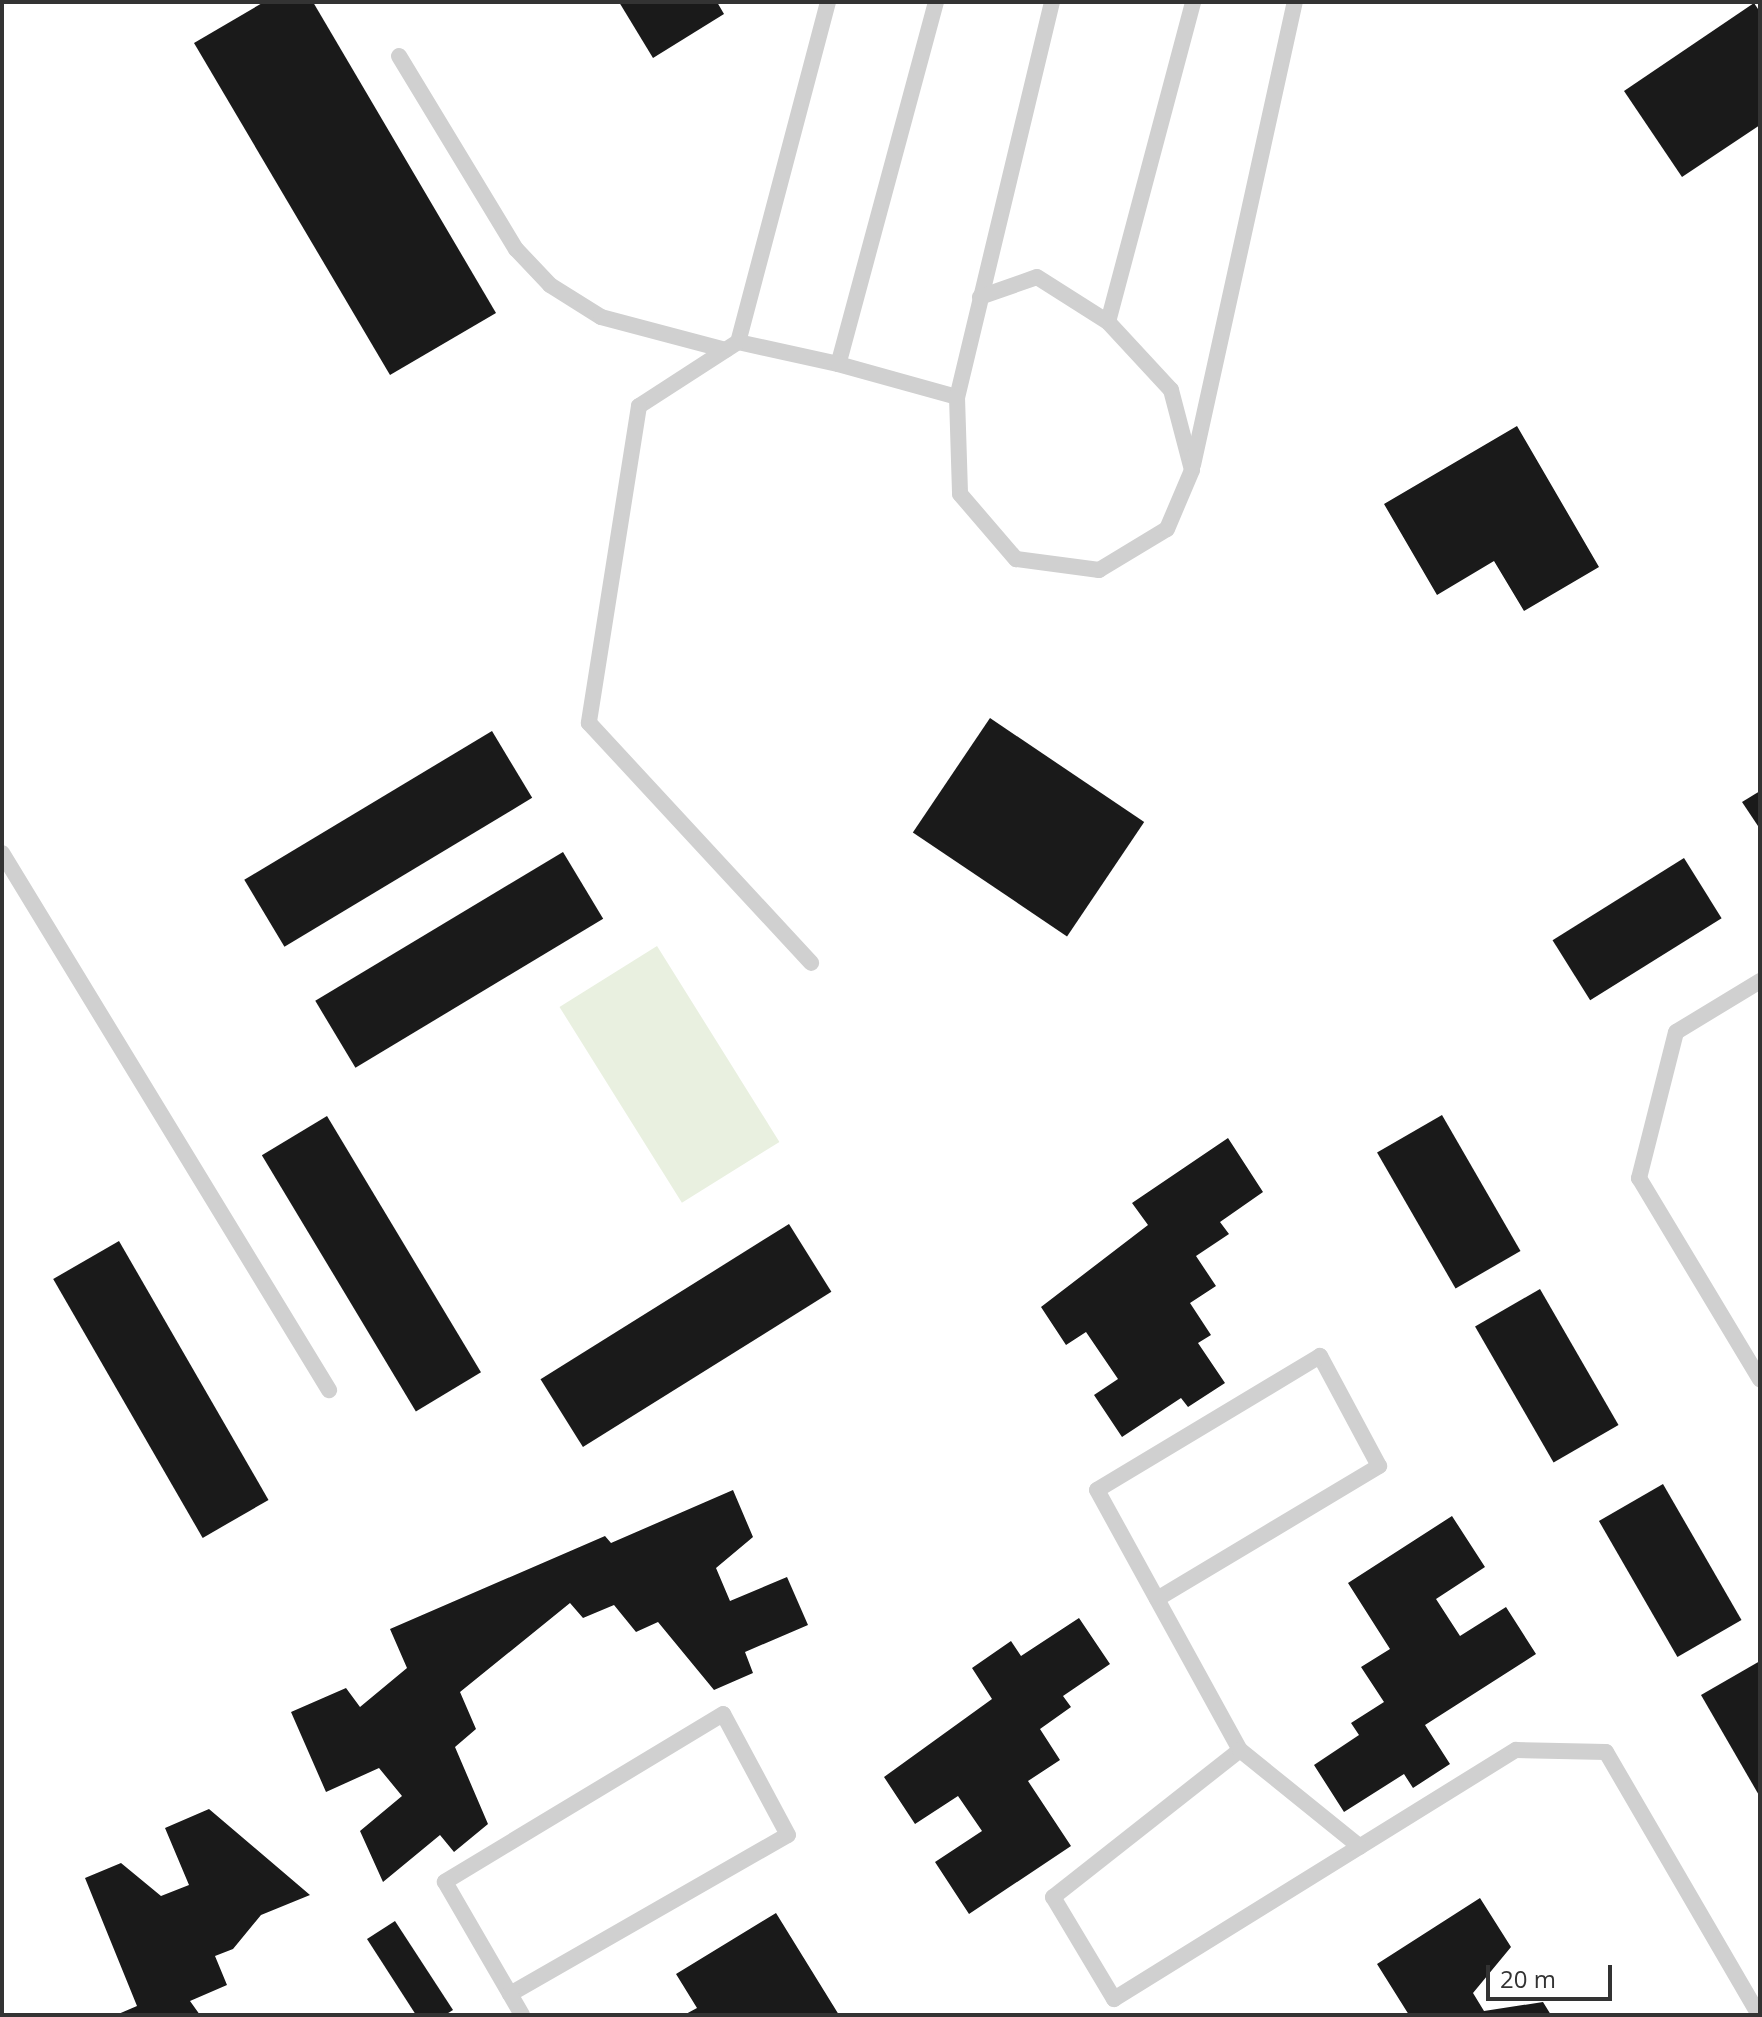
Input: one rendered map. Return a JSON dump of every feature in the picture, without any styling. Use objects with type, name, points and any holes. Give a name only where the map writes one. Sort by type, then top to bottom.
[{"type":"lane","points":[[811,963],[589,723],[639,406],[732,346],[828,2]]},
{"type":"lane","points":[[838,364],[936,2]]},
{"type":"lane","points":[[1052,2],[957,397],[960,494],[1016,559],[1099,570],[1167,529],[1192,470],[1295,2]]},
{"type":"lane","points":[[1108,322],[1193,2]]},
{"type":"lane","points":[[399,56],[516,249],[560,294],[601,317],[732,346],[838,364],[957,397]]},
{"type":"lane","points":[[980,297],[1037,277],[1108,322],[1171,390],[1192,470]]},
{"type":"lane","points":[[2,853],[329,1390]]},
{"type":"lane","points":[[1760,981],[1676,1032],[1639,1178],[1760,1379]]},
{"type":"lane","points":[[1157,1599],[1379,1466],[1320,1356],[1097,1490],[1240,1750],[1360,1847]]},
{"type":"lane","points":[[510,1994],[788,1835],[723,1714],[445,1882],[522,2015]]},
{"type":"lane","points":[[1240,1750],[1053,1897],[1114,1999],[1516,1750],[1606,1752],[1759,2015]]},
{"type":"green space","points":[[657,946],[779,1142],[682,1203],[559,1007]]},
{"type":"building","points":[[264,2],[313,2],[496,313],[390,375],[194,43]]},
{"type":"building","points":[[619,2],[717,2],[724,14],[653,58]]},
{"type":"building","points":[[1754,3],[1760,12],[1760,125],[1682,177],[1624,91]]},
{"type":"building","points":[[1517,426],[1599,567],[1524,611],[1494,561],[1437,595],[1384,504]]},
{"type":"building","points":[[990,718],[1144,822],[1067,936],[913,832]]},
{"type":"building","points":[[492,731],[532,798],[284,947],[244,880]]},
{"type":"building","points":[[1760,791],[1760,829],[1742,802]]},
{"type":"building","points":[[563,852],[603,919],[355,1068],[315,1001]]},
{"type":"building","points":[[1684,858],[1722,918],[1590,1000],[1553,940]]},
{"type":"building","points":[[1442,1115],[1520,1251],[1456,1288],[1377,1152]]},
{"type":"building","points":[[327,1116],[481,1372],[416,1411],[262,1155]]},
{"type":"building","points":[[1228,1138],[1263,1192],[1220,1222],[1229,1234],[1196,1256],[1216,1286],[1190,1303],[1211,1335],[1198,1343],[1225,1383],[1188,1407],[1181,1398],[1122,1437],[1094,1395],[1118,1379],[1086,1332],[1066,1345],[1041,1307],[1148,1225],[1132,1203]]},
{"type":"building","points":[[789,1224],[831,1292],[583,1447],[541,1379]]},
{"type":"building","points":[[119,1241],[268,1500],[203,1538],[53,1279]]},
{"type":"building","points":[[1540,1289],[1618,1425],[1554,1462],[1475,1326]]},
{"type":"building","points":[[1663,1484],[1742,1620],[1677,1657],[1599,1521]]},
{"type":"building","points":[[733,1490],[753,1537],[716,1568],[730,1601],[787,1577],[808,1625],[745,1652],[753,1673],[714,1690],[658,1622],[636,1632],[614,1605],[583,1618],[570,1603],[460,1692],[476,1729],[455,1747],[488,1824],[454,1852],[440,1835],[383,1882],[360,1831],[402,1796],[379,1768],[326,1792],[291,1712],[346,1688],[360,1707],[407,1668],[390,1629],[605,1536],[611,1543]]},
{"type":"building","points":[[1452,1516],[1485,1567],[1436,1599],[1460,1636],[1506,1607],[1536,1654],[1425,1725],[1450,1764],[1413,1788],[1404,1774],[1344,1812],[1314,1765],[1359,1735],[1351,1723],[1384,1702],[1361,1667],[1390,1649],[1348,1583]]},
{"type":"building","points":[[1079,1618],[1110,1664],[1063,1696],[1071,1707],[1040,1729],[1060,1760],[1028,1781],[1071,1846],[969,1914],[935,1862],[982,1831],[958,1796],[915,1824],[884,1777],[992,1699],[972,1668],[1011,1641],[1021,1656]]},
{"type":"building","points":[[1760,1661],[1760,1797],[1701,1695]]},
{"type":"building","points":[[209,1809],[310,1895],[261,1915],[233,1949],[215,1956],[227,1985],[190,2001],[200,2015],[116,2015],[137,2006],[85,1878],[121,1863],[161,1896],[189,1885],[165,1828]]},
{"type":"building","points":[[1480,1898],[1511,1947],[1473,1993],[1484,2011],[1543,2002],[1551,2015],[1409,2015],[1377,1964]]},
{"type":"building","points":[[776,1913],[839,2015],[684,2015],[697,2008],[676,1974]]},
{"type":"building","points":[[395,1921],[453,2010],[445,2015],[416,2015],[367,1939]]}]
